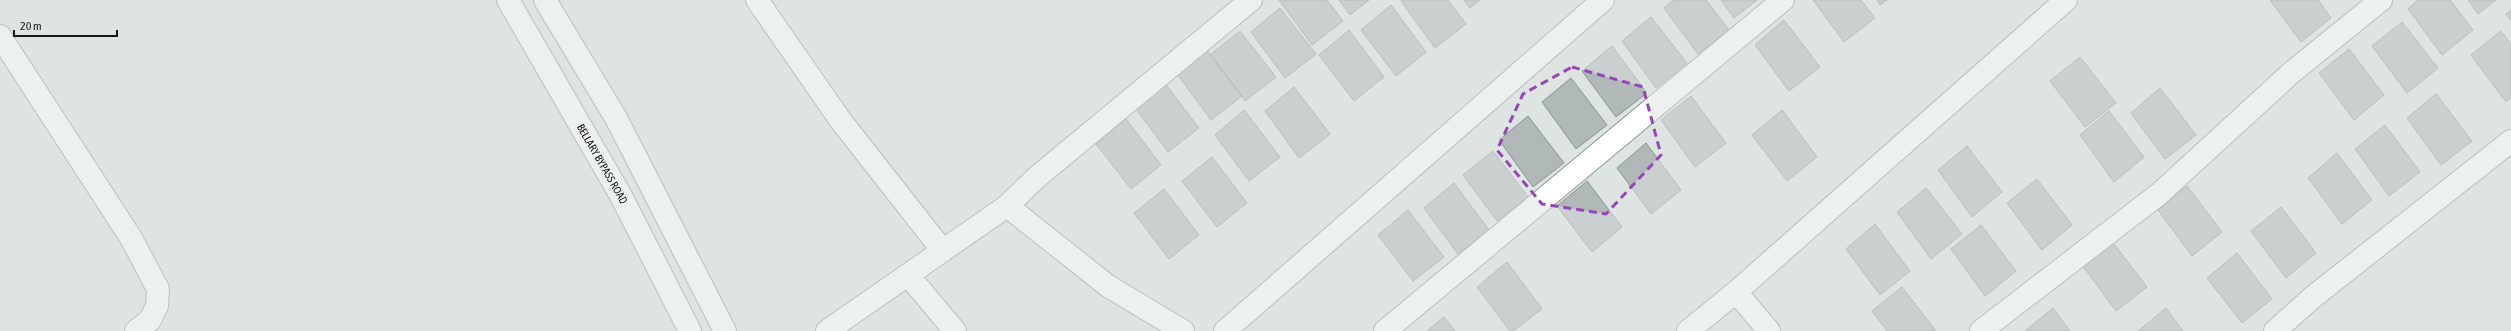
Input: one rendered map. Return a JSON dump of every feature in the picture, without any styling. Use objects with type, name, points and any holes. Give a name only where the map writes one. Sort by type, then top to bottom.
[{"type":"street","name":"BELLARY BYPASS ROAD","points":[[508,0],[621,196],[690,331]]},
{"type":"street","points":[[545,0],[620,125],[725,331]]},
{"type":"street","points":[[756,0],[841,121],[943,251]]},
{"type":"street","points":[[827,331],[1006,206],[1037,177],[1251,0]]},
{"type":"street","points":[[1225,331],[1603,0]]},
{"type":"street","points":[[1385,331],[1783,0]]},
{"type":"street","points":[[1688,331],[1736,292],[2066,0]]},
{"type":"street","points":[[1981,331],[2159,194],[2291,73],[2381,0]]},
{"type":"street","points":[[0,36],[131,238],[158,289],[157,306],[150,320],[136,331]]},
{"type":"street","points":[[570,109],[600,91]]},
{"type":"street","points":[[2275,331],[2313,297],[2511,141]]},
{"type":"street","points":[[1006,206],[1108,286],[1183,331]]},
{"type":"street","points":[[908,275],[955,331]]},
{"type":"street","points":[[1736,292],[1768,331]]},
{"type":"highlighted area","points":[[1572,67],[1643,87],[1661,155],[1606,214],[1542,204],[1497,150],[1523,94]]},
{"type":"building","points":[[1279,0],[1327,0],[1343,21],[1312,45]]},
{"type":"building","points":[[1339,0],[1369,0],[1350,15]]},
{"type":"building","points":[[1448,0],[1466,24],[1435,48],[1401,1]]},
{"type":"building","points":[[1464,0],[1480,0],[1470,8]]},
{"type":"building","points":[[1673,0],[1706,0],[1729,30],[1698,54],[1664,8]]},
{"type":"building","points":[[1721,0],[1757,0],[1734,18]]},
{"type":"building","points":[[1813,0],[1861,0],[1875,18],[1844,42]]},
{"type":"building","points":[[1877,0],[1887,0],[1880,5]]},
{"type":"building","points":[[2270,0],[2318,0],[2331,18],[2301,42]]},
{"type":"building","points":[[2418,0],[2450,0],[2473,30],[2442,55],[2408,9]]},
{"type":"building","points":[[2468,0],[2496,0],[2478,14]]},
{"type":"building","points":[[1391,5],[1426,52],[1396,76],[1361,30]]},
{"type":"building","points":[[1280,8],[1316,54],[1285,78],[1251,32]]},
{"type":"building","points":[[2511,10],[2511,21],[2506,14]]},
{"type":"building","points":[[1651,17],[1687,63],[1656,88],[1622,41]]},
{"type":"building","points":[[1784,20],[1820,67],[1789,91],[1755,45]]},
{"type":"building","points":[[2402,22],[2438,68],[2407,93],[2372,46]]},
{"type":"building","points":[[1349,30],[1384,77],[1354,101],[1319,55]]},
{"type":"building","points":[[1240,31],[1276,77],[1245,101],[1210,55]]},
{"type":"building","points":[[2501,31],[2511,44],[2511,97],[2506,102],[2471,55]]},
{"type":"building","points":[[1612,46],[1647,93],[1616,117],[1582,71]]},
{"type":"building","points":[[1206,49],[1242,96],[1211,120],[1177,74]]},
{"type":"building","points":[[2349,49],[2384,95],[2354,120],[2319,73]]},
{"type":"building","points":[[2080,57],[2116,103],[2085,127],[2050,81]]},
{"type":"building","points":[[1571,78],[1607,125],[1576,149],[1542,102]]},
{"type":"building","points":[[1164,82],[1199,128],[1168,152],[1134,106]]},
{"type":"building","points":[[1294,87],[1330,134],[1299,158],[1265,111]]},
{"type":"building","points":[[2160,88],[2196,135],[2165,159],[2131,113]]},
{"type":"building","points":[[2436,94],[2472,141],[2441,165],[2407,118]]},
{"type":"building","points":[[1691,96],[1726,143],[1695,167],[1661,120]]},
{"type":"building","points":[[1244,110],[1280,157],[1249,181],[1215,135]]},
{"type":"building","points":[[1782,110],[1817,157],[1787,181],[1752,135]]},
{"type":"building","points":[[2109,111],[2144,157],[2114,182],[2080,135]]},
{"type":"building","points":[[1528,116],[1564,163],[1533,187],[1499,140]]},
{"type":"building","points":[[1126,119],[1161,165],[1131,189],[1096,144]]},
{"type":"building","points":[[2385,125],[2420,172],[2389,196],[2355,149]]},
{"type":"building","points":[[1646,143],[1681,190],[1651,214],[1617,168]]},
{"type":"building","points":[[1967,146],[2002,192],[1972,217],[1938,170]]},
{"type":"building","points":[[1493,151],[1528,197],[1497,221],[1463,175]]},
{"type":"building","points":[[2337,153],[2372,200],[2342,224],[2308,178]]},
{"type":"building","points":[[1212,157],[1247,203],[1217,227],[1182,181]]},
{"type":"building","points":[[2037,179],[2072,225],[2042,250],[2007,203]]},
{"type":"building","points":[[1587,181],[1622,227],[1592,252],[1557,206]]},
{"type":"building","points":[[1454,183],[1489,230],[1458,254],[1424,208]]},
{"type":"building","points":[[2187,186],[2222,232],[2192,256],[2158,210]]},
{"type":"building","points":[[1926,188],[1962,234],[1931,259],[1897,212]]},
{"type":"building","points":[[1164,189],[1199,235],[1169,259],[1134,213]]},
{"type":"building","points":[[2281,207],[2316,253],[2286,278],[2251,231]]},
{"type":"building","points":[[1408,210],[1444,257],[1413,281],[1378,235]]},
{"type":"building","points":[[1875,224],[1910,271],[1880,295],[1846,249]]},
{"type":"building","points":[[1981,225],[2016,271],[1985,296],[1951,249]]},
{"type":"building","points":[[2111,240],[2147,287],[2116,311],[2082,265]]},
{"type":"building","points":[[2237,253],[2272,299],[2242,323],[2207,278]]},
{"type":"building","points":[[1507,262],[1542,309],[1513,331],[1510,331],[1477,287]]},
{"type":"building","points":[[1902,287],[1936,331],[1887,331],[1872,311]]},
{"type":"building","points":[[2053,308],[2070,331],[2025,331]]},
{"type":"building","points":[[2166,308],[2183,331],[2138,331]]},
{"type":"building","points":[[1444,317],[1455,331],[1427,331]]}]
